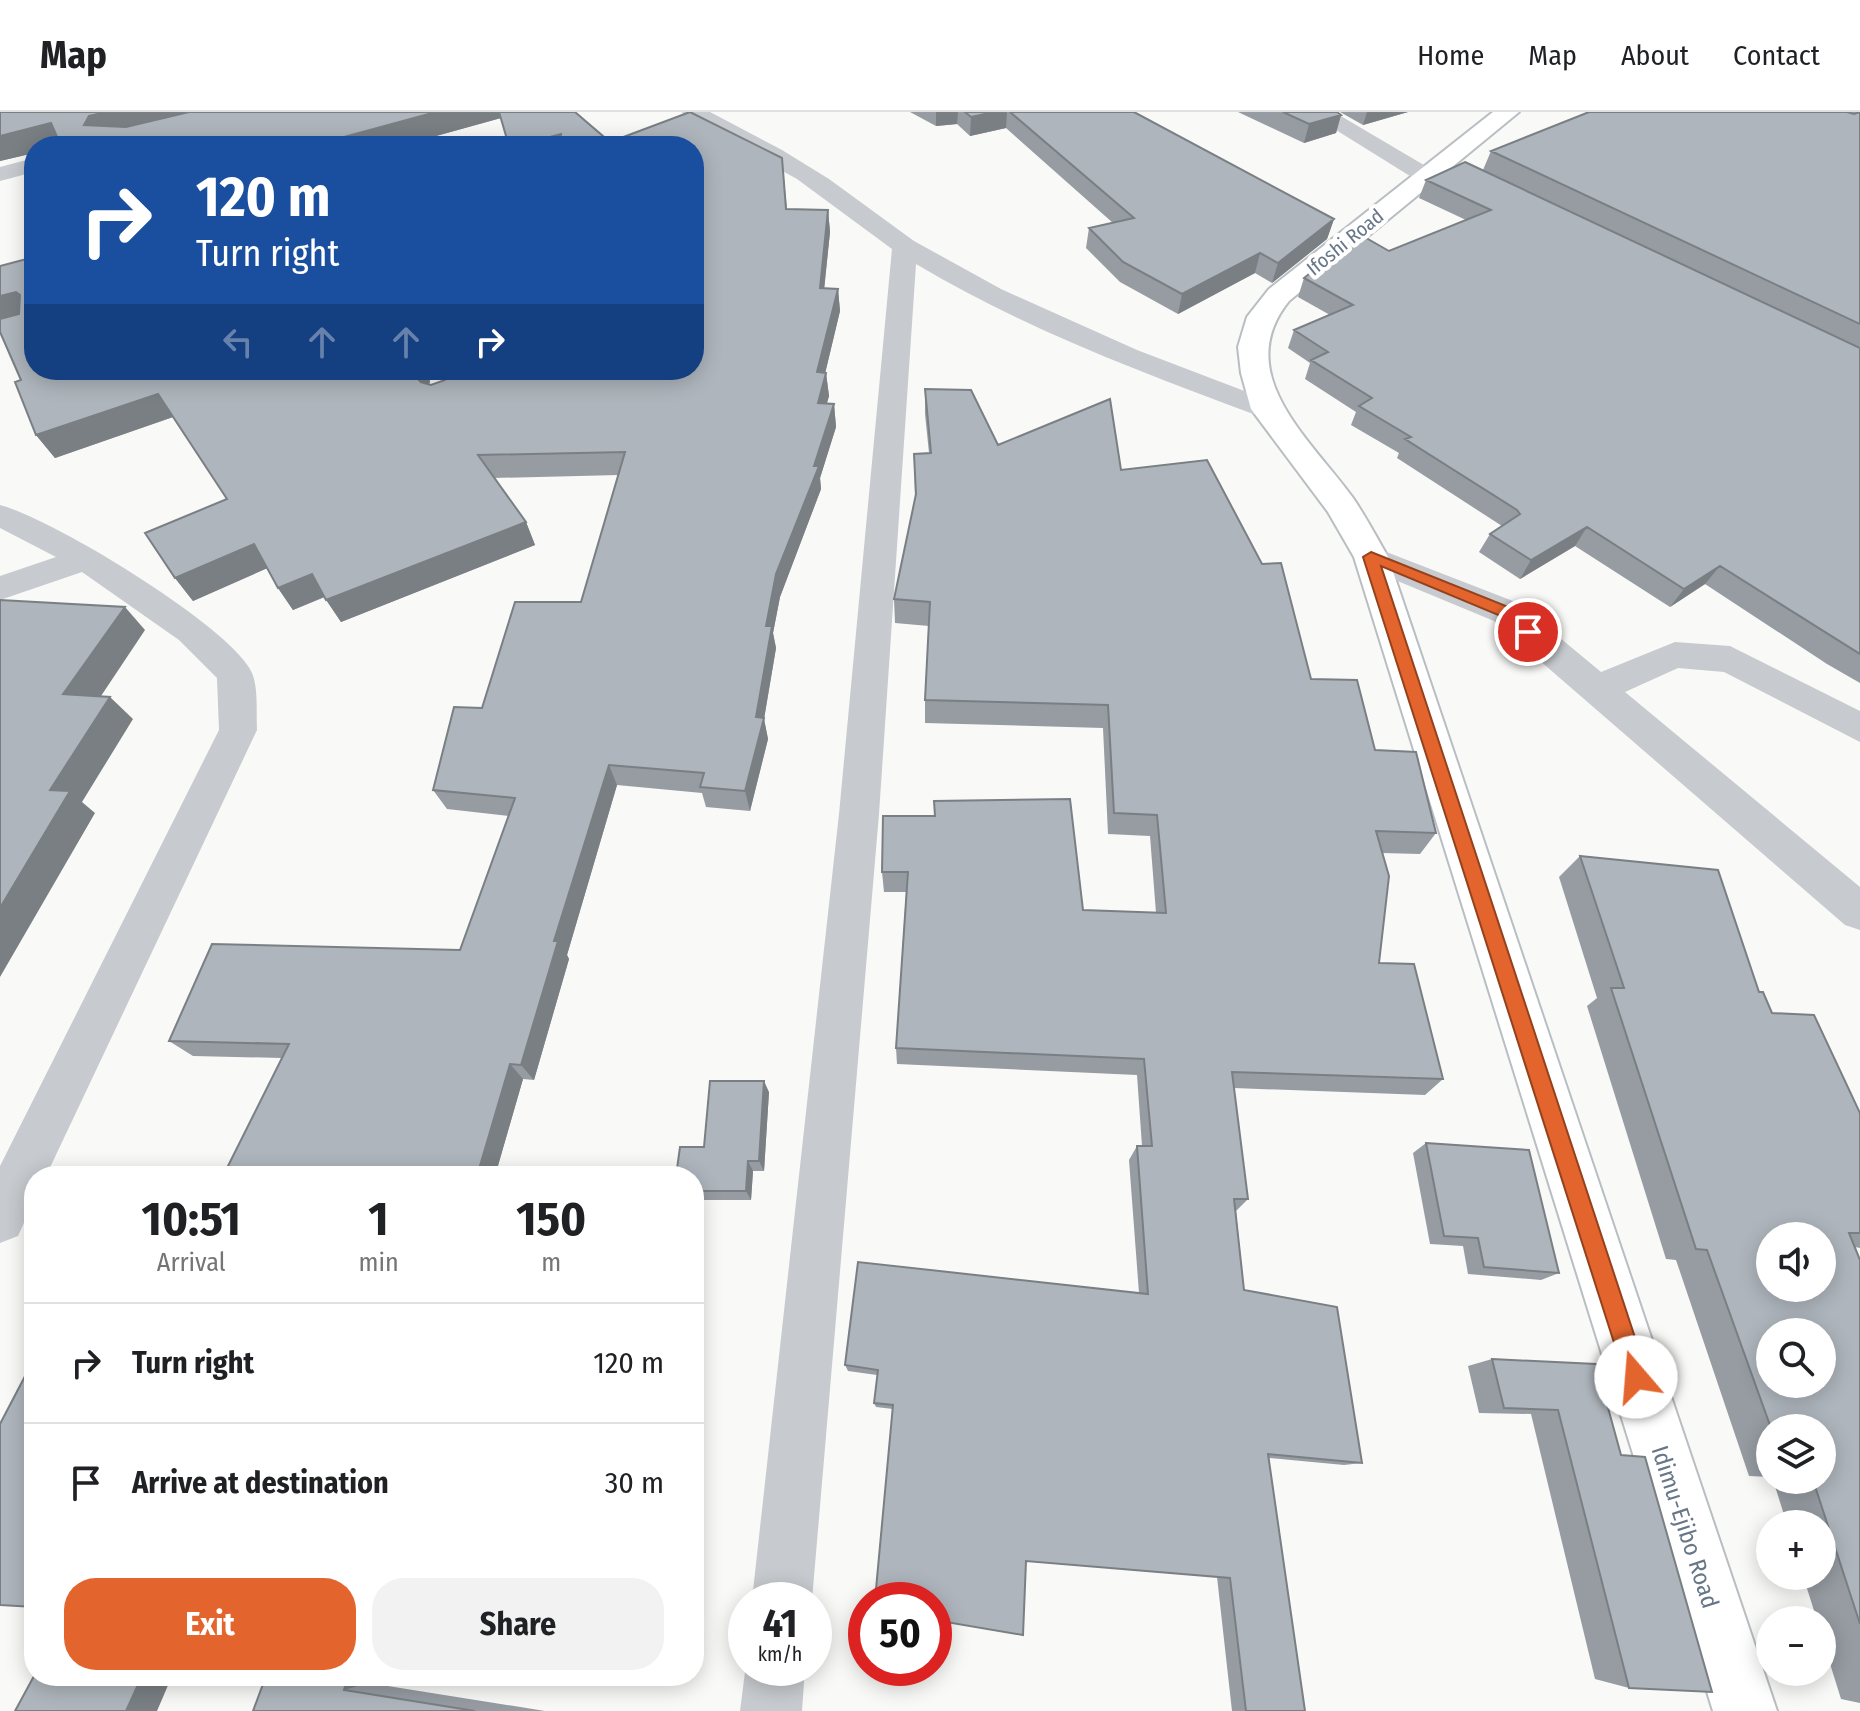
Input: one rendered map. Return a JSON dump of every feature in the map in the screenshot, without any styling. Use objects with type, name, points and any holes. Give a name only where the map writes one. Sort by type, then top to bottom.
[{"type":"main road","name":"Ifoshi Road","points":[[1266,409],[1253,347],[1261,317],[1279,295],[1507,112]]},
{"type":"main road","name":"Idimu-Ejibo Road","points":[[1266,409],[1342,507],[1371,557],[1745,1711]]},
{"type":"street","points":[[1318,112],[1436,169],[1474,176]]},
{"type":"street","points":[[691,119],[765,148],[905,246],[1019,309],[1093,344],[1266,409]]},
{"type":"street","points":[[0,174],[24,168]]},
{"type":"street","points":[[784,1582],[858,830],[905,246]]},
{"type":"street","points":[[0,515],[86,559],[191,631],[235,674],[238,730],[25,1166]]},
{"type":"street","points":[[1371,557],[1506,612],[1860,912]]},
{"type":"street","points":[[0,588],[86,559]]},
{"type":"street","points":[[1596,689],[1675,655],[1730,659],[1860,728]]},
{"type":"street","points":[[0,1218],[24,1169]]},
{"type":"street","points":[[771,1711],[773,1686]]},
{"type":"building","points":[[0,112],[107,112],[89,116],[84,125],[126,127],[189,112],[436,112],[348,136],[57,136],[51,123],[0,136]]},
{"type":"building","points":[[499,112],[575,112],[603,136],[561,134],[506,136]]},
{"type":"building","points":[[690,112],[782,158],[786,209],[828,210],[820,288],[838,289],[817,372],[826,373],[818,403],[834,404],[814,466],[819,466],[776,574],[766,626],[772,626],[756,717],[764,718],[745,791],[700,787],[704,773],[609,765],[554,941],[558,941],[521,1065],[510,1064],[480,1166],[228,1166],[289,1044],[169,1041],[212,944],[460,950],[515,798],[433,790],[454,707],[482,708],[515,602],[581,602],[625,452],[478,455],[526,522],[326,600],[312,574],[278,588],[254,544],[175,578],[145,533],[227,499],[158,394],[36,435],[15,382],[21,380],[0,332],[0,319],[19,314],[20,295],[16,292],[0,296],[0,266],[24,260],[24,380],[419,380],[431,385],[445,380],[704,380],[704,136],[626,136]]},
{"type":"building","points":[[965,112],[994,112],[971,117]]},
{"type":"building","points":[[1010,112],[1134,112],[1334,219],[1278,263],[1260,253],[1182,294],[1123,262],[1089,228],[1134,218]]},
{"type":"building","points":[[1283,112],[1337,112],[1341,115],[1309,124]]},
{"type":"building","points":[[1589,112],[1860,112],[1860,324],[1491,151]]},
{"type":"building","points":[[1465,162],[1860,348],[1860,654],[1720,566],[1684,589],[1587,527],[1531,560],[1490,534],[1520,514],[1517,510],[1405,439],[1411,437],[1359,406],[1372,398],[1311,360],[1328,352],[1294,330],[1353,305],[1304,278],[1359,234],[1389,251],[1491,210],[1426,180]]},
{"type":"building","points":[[925,389],[971,390],[998,445],[1110,399],[1121,470],[1207,460],[1262,564],[1281,563],[1311,679],[1357,680],[1375,750],[1416,752],[1436,833],[1376,831],[1389,876],[1379,963],[1414,964],[1443,1079],[1232,1072],[1248,1199],[1234,1199],[1244,1290],[1337,1307],[1362,1463],[1268,1454],[1305,1711],[1246,1711],[1230,1578],[1026,1561],[1023,1635],[952,1623],[952,1582],[877,1582],[893,1405],[874,1403],[878,1370],[845,1365],[858,1262],[1148,1294],[1137,1146],[1152,1146],[1144,1059],[896,1048],[908,872],[882,872],[883,816],[935,816],[934,801],[1070,799],[1083,910],[1166,913],[1157,815],[1114,813],[1108,705],[925,700],[930,602],[894,599],[916,494],[914,454],[931,453]]},
{"type":"building","points":[[0,600],[125,607],[63,694],[110,697],[50,790],[70,791],[0,908]]},
{"type":"building","points":[[1580,856],[1718,870],[1759,992],[1763,992],[1772,1013],[1814,1015],[1860,1113],[1860,1233],[1849,1233],[1860,1260],[1860,1624],[1836,1550],[1836,1510],[1823,1510],[1818,1494],[1836,1494],[1836,1414],[1766,1414],[1760,1398],[1836,1398],[1836,1318],[1756,1318],[1756,1386],[1707,1250],[1696,1249],[1611,988],[1624,988]]},
{"type":"building","points":[[710,1081],[764,1081],[759,1161],[748,1161],[746,1191],[704,1191],[704,1166],[677,1166],[680,1147],[704,1147]]},
{"type":"building","points":[[1426,1143],[1529,1150],[1559,1273],[1484,1267],[1478,1238],[1444,1236]]},
{"type":"building","points":[[1492,1359],[1596,1364],[1621,1455],[1645,1457],[1712,1692],[1629,1688],[1558,1410],[1504,1408]]},
{"type":"building","points":[[24,1378],[24,1606],[0,1605],[0,1424]]},
{"type":"building","points":[[29,1686],[137,1686],[126,1711],[15,1711]]},
{"type":"building","points":[[262,1686],[345,1686],[344,1690],[475,1711],[253,1711]]},
{"type":"route","points":[[1528,632],[1506,612],[1371,557],[1636,1377]]}]
